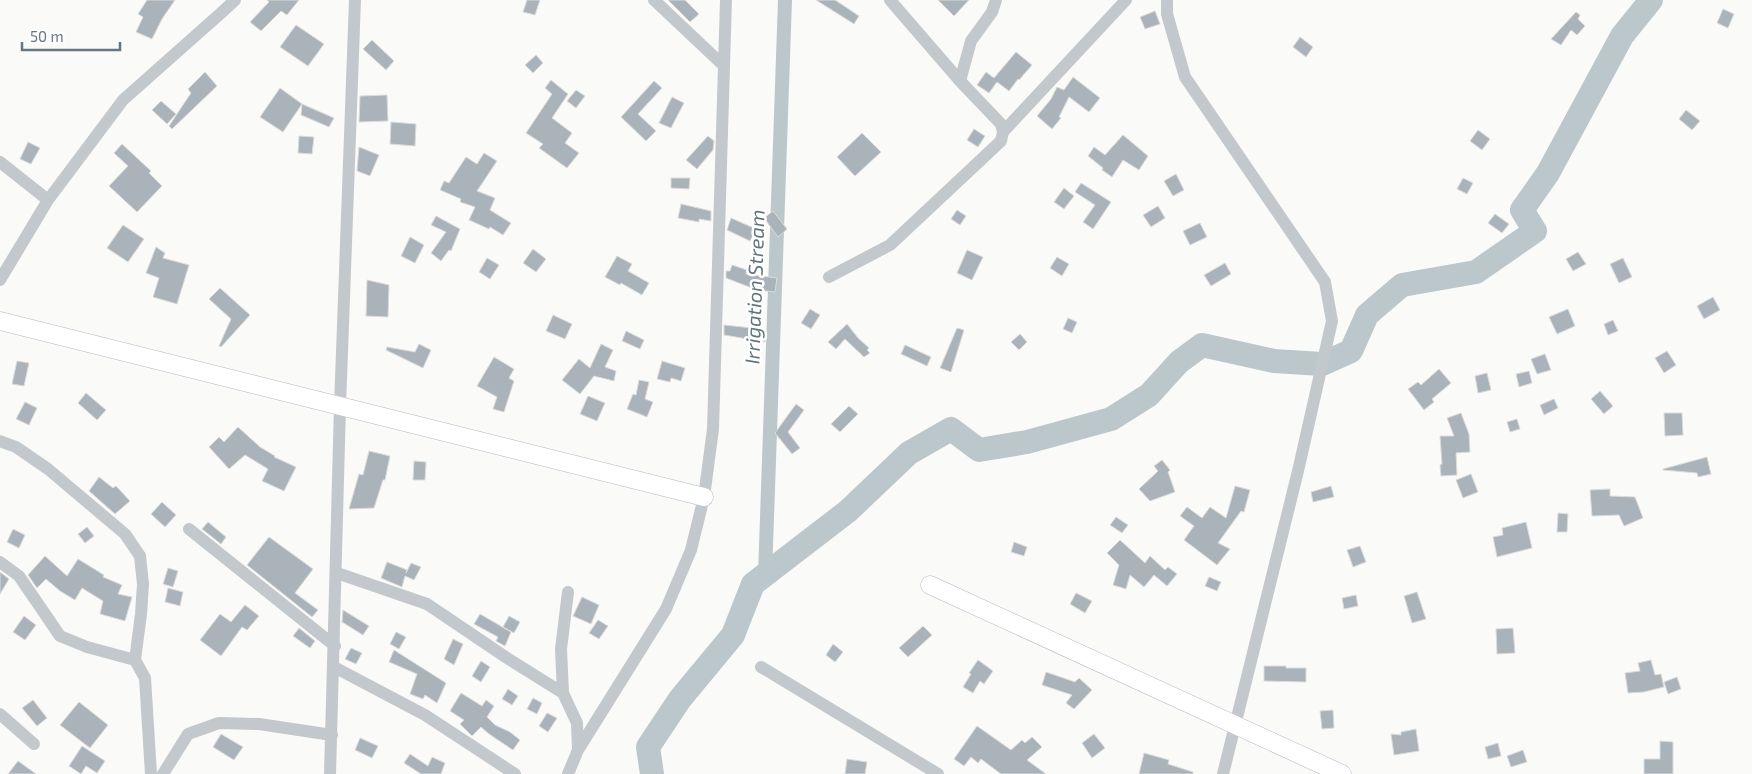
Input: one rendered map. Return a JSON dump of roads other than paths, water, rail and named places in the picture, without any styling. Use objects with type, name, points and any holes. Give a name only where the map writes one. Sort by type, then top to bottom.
[{"type":"street","points":[[0,280],[48,200],[123,100],[221,14],[234,0]]},
{"type":"street","points":[[334,772],[332,735],[340,406],[355,0]]},
{"type":"street","points":[[654,0],[724,66]]},
{"type":"street","points":[[568,774],[578,750],[666,609],[691,550],[704,498],[713,429],[726,0]]},
{"type":"street","points":[[829,277],[890,245],[1001,142],[1003,132],[1001,124],[960,81],[890,0]]},
{"type":"street","points":[[960,81],[971,41],[992,12],[996,0]]},
{"type":"street","points":[[1003,132],[1126,0]]},
{"type":"street","points":[[1167,0],[1167,14],[1185,77],[1325,282],[1332,321],[1298,471],[1223,774]]},
{"type":"street","points":[[0,162],[48,200]]},
{"type":"street","points":[[0,320],[704,498]]},
{"type":"street","points":[[0,441],[16,447],[48,469],[125,534],[140,556],[143,584],[135,660],[145,678],[151,774]]},
{"type":"street","points":[[189,529],[335,646]]},
{"type":"street","points":[[0,562],[20,576],[60,636],[87,647],[135,660]]},
{"type":"street","points":[[337,573],[426,604],[564,693]]},
{"type":"street","points":[[930,585],[1342,774]]},
{"type":"street","points":[[568,592],[561,650],[564,693],[577,722],[578,750]]},
{"type":"street","points":[[334,667],[425,715],[515,774]]},
{"type":"street","points":[[761,667],[938,774]]},
{"type":"street","points":[[0,714],[34,744]]},
{"type":"street","points":[[163,774],[188,734],[219,723],[259,724],[332,735]]},
{"type":"waterway","name":"Irrigation Stream","points":[[765,575],[785,0]]},
{"type":"waterway","points":[[652,774],[648,747],[680,699],[733,635],[753,584],[848,511],[909,453],[951,429],[979,450],[1027,442],[1111,419],[1149,395],[1179,362],[1202,345],[1274,361],[1322,364],[1351,351],[1367,315],[1402,285],[1476,272],[1535,231],[1522,210],[1548,173],[1622,36],[1651,0]]}]
